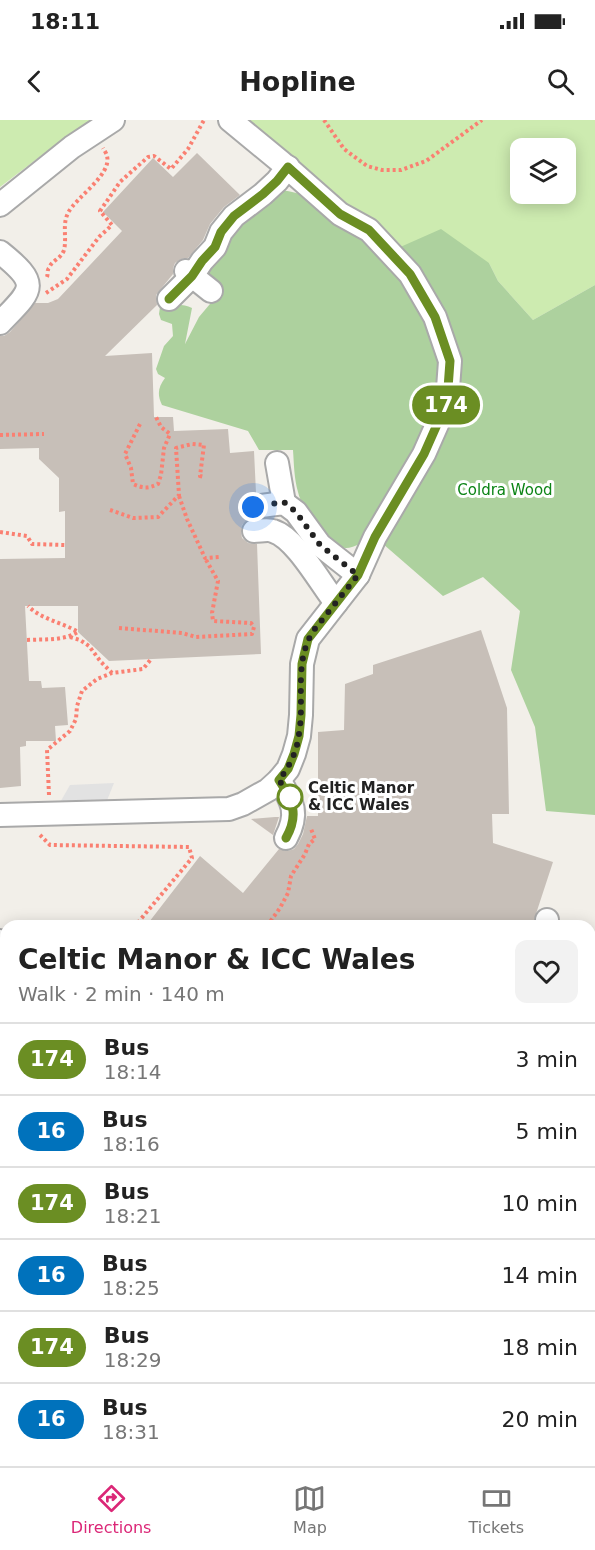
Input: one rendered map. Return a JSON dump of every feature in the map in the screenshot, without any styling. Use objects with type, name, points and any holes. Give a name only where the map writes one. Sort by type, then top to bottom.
[{"type":"lane","points":[[10,815],[229,808],[256,798],[279,780],[288,769],[299,736],[302,664],[308,639],[358,575],[375,537],[424,454],[447,402],[450,361],[435,317],[410,274],[369,230],[340,214],[288,167],[230,120]]},
{"type":"lane","points":[[0,205],[97,126]]},
{"type":"lane","points":[[169,299],[215,247],[221,232],[234,216],[263,194],[288,167]]},
{"type":"lane","points":[[0,252],[26,276],[29,288],[25,297],[0,323]]},
{"type":"lane","points":[[189,274],[211,291]]},
{"type":"lane","points":[[277,463],[284,502],[296,512],[320,545],[358,575]]},
{"type":"lane","points":[[253,507],[284,502]]},
{"type":"lane","points":[[254,531],[272,530],[288,539],[336,603]]},
{"type":"lane","points":[[279,780],[291,798],[293,812],[292,828],[286,838]]},
{"type":"path","points":[[46,293],[67,279],[99,237],[112,225],[99,211],[120,182],[148,157],[154,156],[171,169],[188,149],[204,120]]},
{"type":"path","points":[[324,120],[344,148],[367,166],[382,170],[401,170],[426,161],[482,120]]},
{"type":"path","points":[[42,300],[46,293],[49,268],[64,251],[65,222],[68,213],[108,164],[108,156],[97,126]]},
{"type":"path","points":[[140,424],[125,454],[131,468],[133,484],[141,488],[151,488],[158,484],[164,448],[170,434],[156,417]]},
{"type":"path","points":[[0,435],[44,434]]},
{"type":"path","points":[[119,628],[182,633],[196,637],[252,634],[254,627],[251,623],[213,621],[212,613],[218,581],[187,519],[179,495],[176,448],[192,444],[204,445],[200,476],[204,477]]},
{"type":"path","points":[[110,510],[133,518],[158,517],[179,495]]},
{"type":"path","points":[[0,532],[27,536],[32,544],[65,545]]},
{"type":"path","points":[[205,558],[220,557]]},
{"type":"path","points":[[27,640],[70,637],[78,632],[44,618],[28,606]]},
{"type":"path","points":[[70,637],[89,646],[112,674]]},
{"type":"path","points":[[50,814],[46,750],[70,731],[76,719],[82,691],[97,679],[143,669],[153,658]]},
{"type":"path","points":[[10,815],[50,845],[189,847],[192,858],[140,920]]},
{"type":"green space","points":[[0,120],[92,120],[71,133],[0,187]]},
{"type":"green space","points":[[243,120],[595,120],[595,285],[533,320],[498,281],[489,263],[389,252]]},
{"type":"green space","name":"Coldra Wood","points":[[281,190],[311,198],[325,205],[389,252],[441,229],[489,263],[498,281],[533,320],[595,285],[595,815],[546,811],[535,727],[511,670],[520,611],[483,577],[443,596],[375,537],[352,547],[345,548],[338,545],[316,525],[300,499],[293,450],[259,450],[248,431],[162,405],[159,391],[165,378],[158,374],[156,369],[164,346],[173,336],[172,324],[161,320],[160,307],[180,305],[192,308],[185,344],[199,317],[215,298],[206,272],[220,242]]},
{"type":"shaded area","points":[[114,783],[106,803],[58,806],[70,785]]},
{"type":"building","points":[[197,153],[240,195],[224,207],[210,224],[203,240],[188,258],[175,263],[173,274],[156,295],[157,305],[105,356],[152,353],[154,417],[173,417],[174,431],[228,429],[230,453],[254,451],[256,493],[244,497],[240,502],[240,508],[242,515],[248,519],[242,525],[242,538],[248,543],[257,544],[261,654],[109,661],[78,632],[78,606],[25,606],[29,681],[41,681],[42,688],[65,687],[68,725],[55,726],[56,741],[26,741],[26,746],[20,747],[21,786],[0,788],[0,559],[65,558],[65,511],[59,512],[59,478],[39,459],[39,448],[0,449],[0,336],[10,332],[35,303],[48,303],[58,299],[122,231],[103,212],[153,158],[173,177]]},
{"type":"building","points":[[481,630],[507,708],[509,814],[492,814],[493,843],[553,862],[534,920],[151,920],[200,856],[243,893],[279,849],[288,851],[294,849],[303,834],[307,816],[318,816],[318,732],[344,730],[345,684],[373,674],[373,665]]},
{"type":"building","points":[[279,817],[273,835],[251,819]]},
{"type":"bus line","name":"174","points":[[169,299],[192,276],[215,247],[221,232],[234,216],[263,194],[288,167],[340,214],[369,230],[410,274],[435,317],[450,361],[447,402],[424,454],[375,537],[358,575],[308,639],[302,664],[299,736],[288,769],[279,780],[291,798],[293,812],[292,828],[286,838]]},
{"type":"place","name":"Celtic Manor & ICC Wales","points":[[290,797]]},
{"type":"route","points":[[253,507],[284,502],[296,512],[320,545],[358,575],[314,630],[305,648],[302,664],[299,736],[288,769],[279,780],[290,797]]}]
